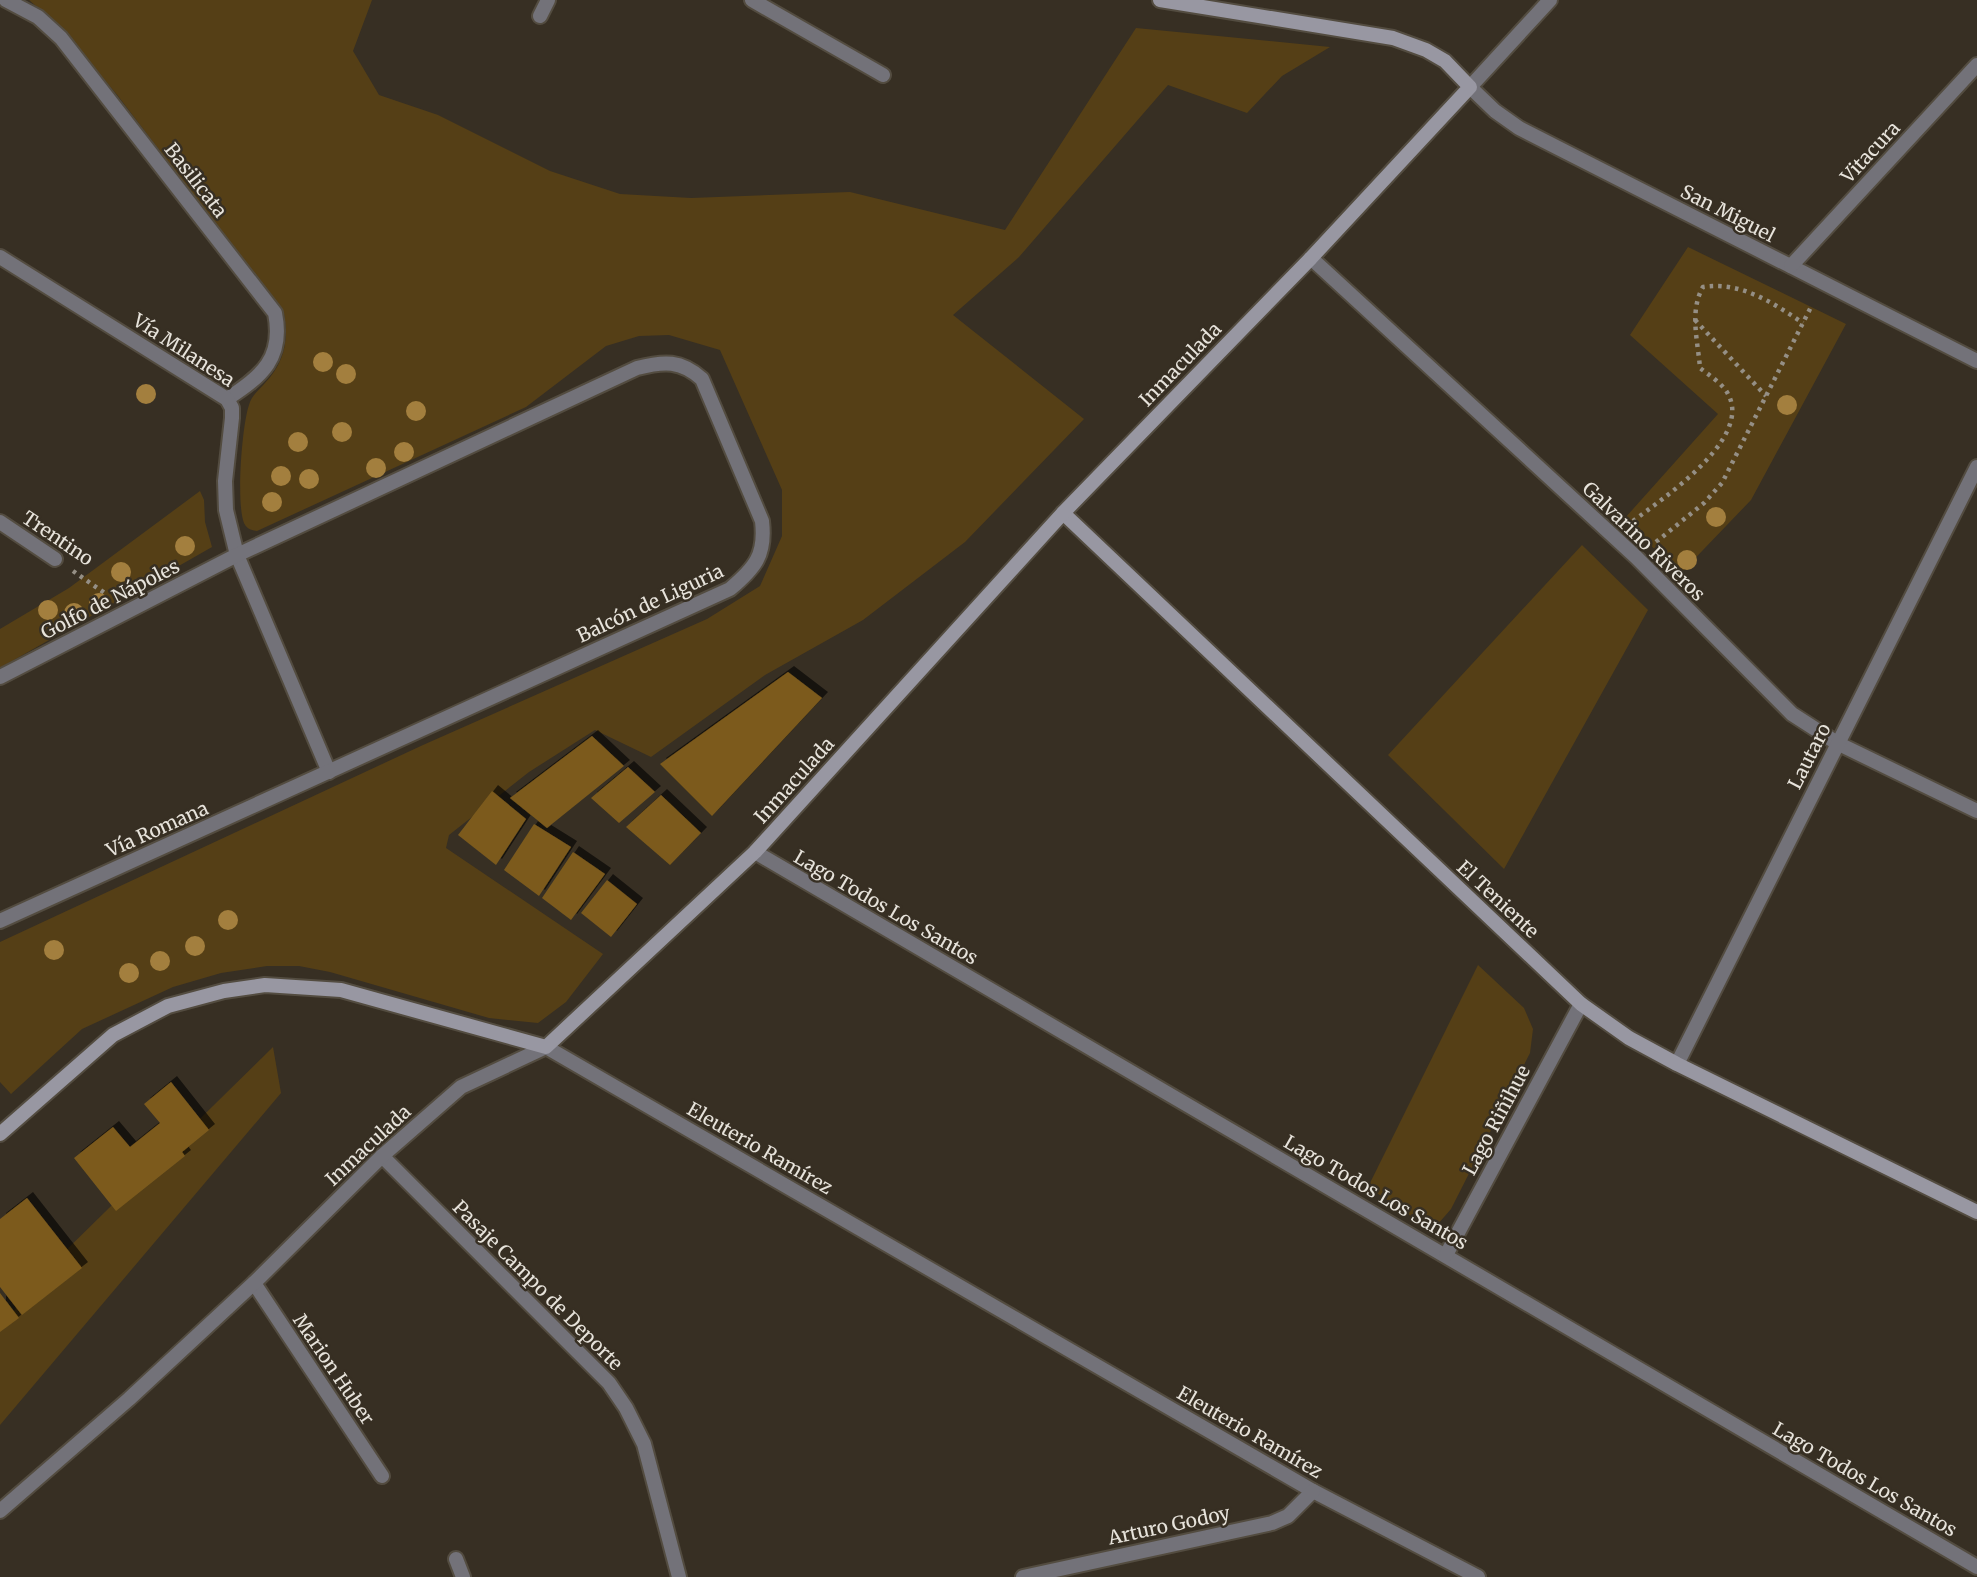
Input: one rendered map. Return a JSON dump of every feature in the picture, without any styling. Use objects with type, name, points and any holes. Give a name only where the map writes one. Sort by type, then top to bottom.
[{"type":"street","name":"Basilicata","points":[[6,0],[38,17],[61,38],[275,313],[279,331],[268,365],[258,377],[227,399]]},
{"type":"street","points":[[540,16],[548,0]]},
{"type":"street","points":[[752,0],[883,75]]},
{"type":"street","points":[[1160,0],[1393,38],[1426,50],[1446,61],[1470,87]]},
{"type":"street","name":"Inmaculada","points":[[0,1510],[129,1399],[254,1283],[382,1156],[461,1087],[546,1047],[755,852],[1063,513],[1311,258],[1550,0]]},
{"type":"street","name":"Vitacura","points":[[1791,266],[1977,65]]},
{"type":"street","name":"San Miguel","points":[[1470,87],[1495,111],[1519,128],[1977,361]]},
{"type":"street","name":"Vía Milanesa","points":[[0,257],[227,399],[232,408],[232,418],[225,481],[226,510],[237,555],[329,772]]},
{"type":"street","name":"Galvarino Riveros","points":[[1311,258],[1636,557],[1792,714],[1837,743],[1977,811]]},
{"type":"street","name":"Balcón de Liguria","points":[[237,555],[637,368],[657,363],[677,364],[690,368],[702,379],[762,521],[764,535],[761,550],[749,573],[730,589],[329,772]]},
{"type":"street","name":"Lautaro","points":[[1677,1064],[1977,467]]},
{"type":"street","name":"El Teniente","points":[[1063,513],[1581,1004],[1629,1038],[1677,1064],[1977,1212]]},
{"type":"street","name":"Trentino","points":[[0,522],[55,559]]},
{"type":"street","name":"Golfo de Nápoles","points":[[0,677],[237,555]]},
{"type":"street","name":"Vía Romana","points":[[0,921],[329,772]]},
{"type":"street","name":"Lago Todos Los Santos","points":[[755,852],[1977,1567]]},
{"type":"street","name":"Eleuterio Ramírez","points":[[0,1134],[113,1035],[168,1006],[225,991],[265,985],[341,990],[546,1047],[1313,1491],[1478,1577]]},
{"type":"street","name":"Lago Riñihue","points":[[1446,1255],[1581,1004]]},
{"type":"street","name":"Pasaje Campo de Deporte","points":[[382,1156],[609,1383],[626,1408],[643,1444],[679,1577]]},
{"type":"street","name":"Marion Huber","points":[[254,1283],[382,1476]]},
{"type":"street","name":"Arturo Godoy","points":[[1023,1577],[1272,1522],[1289,1516],[1313,1491]]},
{"type":"street","points":[[456,1559],[463,1577]]},
{"type":"path","points":[[1636,557],[1704,503],[1722,484],[1823,283]]},
{"type":"path","points":[[1612,536],[1695,472],[1721,443],[1727,431],[1732,404],[1728,392],[1700,368],[1695,320],[1698,296],[1703,287],[1714,285],[1738,289],[1769,300],[1803,323]]},
{"type":"path","points":[[1695,320],[1766,396]]},
{"type":"path","name":"Trentino","points":[[55,559],[130,610]]},
{"type":"shaded area","points":[[29,0],[372,0],[353,51],[379,95],[438,115],[550,171],[620,194],[691,198],[850,192],[1005,230],[1136,28],[1330,47],[1282,76],[1247,113],[1168,85],[1019,257],[953,315],[1084,419],[965,542],[863,620],[765,675],[651,757],[595,730],[529,772],[449,835],[446,848],[603,954],[566,1002],[538,1023],[489,1018],[330,972],[299,966],[267,966],[221,973],[173,987],[82,1029],[11,1094],[0,1082],[0,942],[423,745],[707,619],[760,586],[782,536],[782,490],[720,350],[669,335],[639,336],[606,346],[526,407],[257,531],[248,528],[244,523],[240,499],[246,415],[251,399],[277,368],[281,359],[286,333],[284,314],[118,96],[62,29]]},
{"type":"shaded area","points":[[1688,247],[1846,324],[1751,500],[1679,575],[1625,518],[1718,414],[1630,335]]},
{"type":"shaded area","points":[[200,491],[212,547],[0,668],[0,629],[69,588]]},
{"type":"shaded area","points":[[1582,545],[1648,610],[1504,869],[1388,755]]},
{"type":"shaded area","points":[[1478,965],[1524,1008],[1533,1029],[1530,1053],[1451,1209],[1438,1224],[1424,1225],[1368,1187]]},
{"type":"shaded area","points":[[273,1047],[281,1093],[0,1425],[0,1328],[53,1263]]},
{"type":"building","points":[[788,672],[822,698],[712,816],[660,764]]},
{"type":"building","points":[[592,736],[624,766],[547,828],[510,798]]},
{"type":"building","points":[[628,767],[655,792],[619,823],[591,798]]},
{"type":"building","points":[[492,791],[526,819],[496,865],[458,835]]},
{"type":"building","points":[[661,795],[701,833],[670,865],[626,827]]},
{"type":"building","points":[[534,824],[571,847],[539,896],[504,870]]},
{"type":"building","points":[[573,852],[605,874],[571,920],[542,898]]},
{"type":"building","points":[[607,880],[637,904],[611,937],[581,913]]},
{"type":"building","points":[[171,1082],[209,1130],[182,1152],[185,1156],[116,1211],[74,1158],[113,1127],[130,1147],[160,1123],[144,1104]]},
{"type":"building","points":[[27,1198],[82,1268],[22,1315],[0,1287],[0,1219]]},
{"type":"building","points":[[0,1293],[19,1318],[0,1332]]}]
